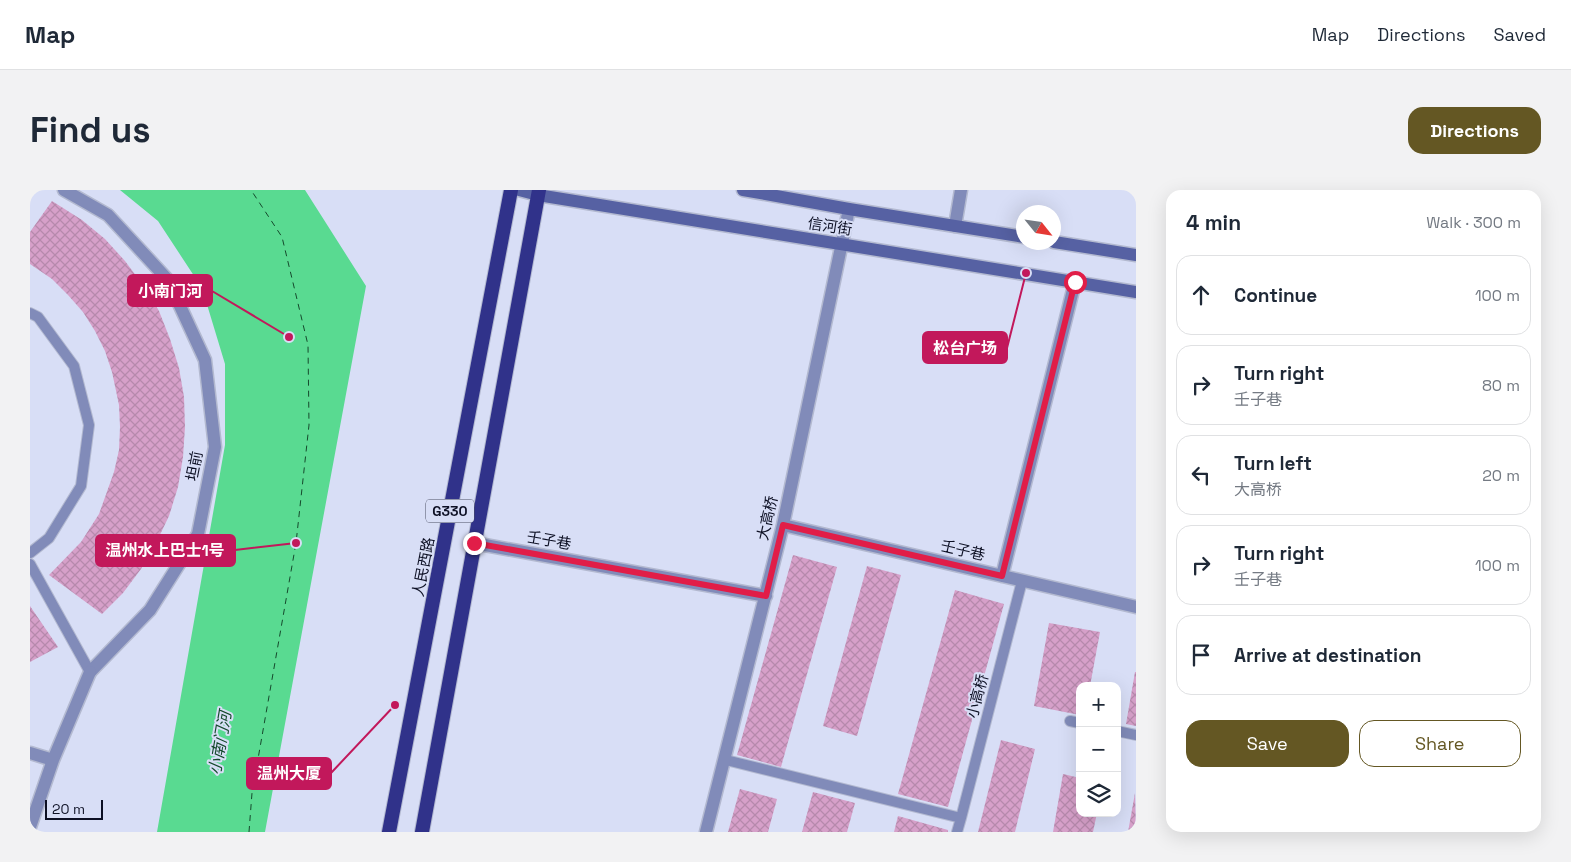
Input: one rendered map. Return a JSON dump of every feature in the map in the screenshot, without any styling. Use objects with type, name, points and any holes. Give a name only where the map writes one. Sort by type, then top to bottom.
[{"type":"highway","name":"人民西路","points":[[390,832],[511,190]]},
{"type":"highway","name":"G330","points":[[422,832],[538,193]]},
{"type":"main road","name":"信河街","points":[[518,190],[842,245],[1136,292]]},
{"type":"main road","name":"信河街","points":[[743,190],[1016,236]]},
{"type":"main road","points":[[1061,243],[1136,255]]},
{"type":"street","name":"坦前","points":[[30,826],[53,760],[90,672],[150,610],[198,534],[215,447],[205,360],[168,280],[108,215],[64,190]]},
{"type":"street","points":[[955,226],[961,190]]},
{"type":"street","name":"大高桥","points":[[706,832],[726,760],[783,525],[849,209]]},
{"type":"street","points":[[1002,576],[1075,282]]},
{"type":"street","name":"壬子巷","points":[[783,525],[1136,607]]},
{"type":"street","name":"壬子巷","points":[[474,543],[766,596]]},
{"type":"street","points":[[30,753],[53,760]]},
{"type":"lane","points":[[30,313],[38,317],[74,366],[89,425],[80,486],[49,538],[30,553]]},
{"type":"lane","points":[[30,564],[90,672]]},
{"type":"lane","name":"小高桥","points":[[957,832],[1022,581]]},
{"type":"lane","points":[[1121,732],[1136,735]]},
{"type":"lane","points":[[726,760],[961,818]]},
{"type":"water","points":[[120,190],[305,190],[366,286],[265,832],[157,832],[225,445],[225,364],[202,288],[158,221]]},
{"type":"building","points":[[52,201],[82,220],[105,239],[143,285],[159,311],[170,339],[179,368],[184,397],[183,457],[178,487],[169,516],[141,569],[123,593],[102,614],[49,575],[81,542],[99,514],[114,472],[119,450],[120,427],[119,405],[112,372],[105,351],[95,331],[83,312],[68,295],[52,279],[30,264],[30,232]]},
{"type":"building","points":[[793,555],[837,567],[781,767],[737,755]]},
{"type":"building","points":[[867,566],[901,575],[857,736],[823,726]]},
{"type":"building","points":[[955,590],[1004,604],[948,807],[898,794]]},
{"type":"building","points":[[30,606],[58,647],[30,662]]},
{"type":"building","points":[[1049,623],[1100,632],[1091,682],[1076,682],[1076,714],[1034,706]]},
{"type":"building","points":[[1136,672],[1136,726],[1126,724]]},
{"type":"building","points":[[1001,740],[1035,749],[1015,832],[978,832]]},
{"type":"building","points":[[1063,774],[1076,777],[1076,817],[1096,817],[1093,832],[1053,832]]},
{"type":"building","points":[[740,789],[777,799],[768,832],[728,832]]},
{"type":"building","points":[[813,792],[855,803],[847,832],[802,832]]},
{"type":"building","points":[[1135,793],[1136,832],[1128,832]]},
{"type":"building","points":[[898,816],[948,830],[948,832],[894,832]]},
{"type":"ferry route","points":[[249,832],[252,793],[296,543],[309,425],[308,345],[282,237],[251,190]]},
{"type":"place","name":"松台广场","points":[[1026,273]]},
{"type":"place","name":"小南门河","points":[[289,337]]},
{"type":"place","name":"温州水上巴士1号","points":[[296,543]]},
{"type":"place","name":"温州大厦","points":[[395,705]]},
{"type":"route","points":[[474,543],[766,596],[783,525],[1002,576],[1075,282]]}]
